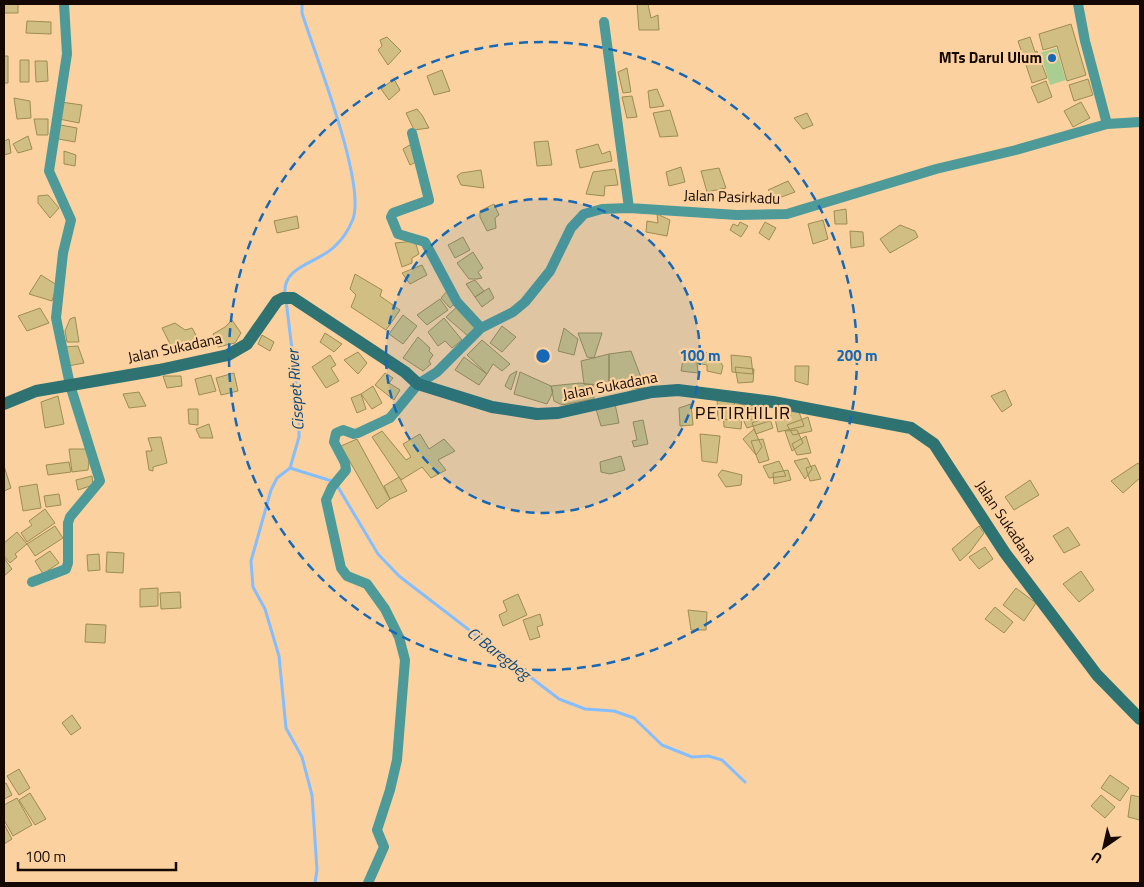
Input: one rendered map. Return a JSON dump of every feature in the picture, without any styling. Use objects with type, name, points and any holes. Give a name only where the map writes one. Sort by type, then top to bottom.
[{"type":"main road","name":"Jalan Sukadana","points":[[4,404],[36,391],[159,370],[228,355],[247,344],[272,306],[288,298],[405,372],[418,384],[492,407],[537,414],[558,413],[652,392],[678,390],[773,402],[911,428],[934,444],[1011,560],[1097,675],[1140,720]]},
{"type":"street","points":[[32,582],[66,569],[68,563],[68,523],[70,517],[100,481],[70,385],[56,318],[63,253],[71,220],[49,172],[67,54],[64,4]]},
{"type":"street","points":[[1078,4],[1085,41],[1107,124]]},
{"type":"street","points":[[604,22],[629,208]]},
{"type":"street","name":"Jalan Pasirkadu","points":[[368,883],[384,847],[377,830],[390,790],[397,760],[405,660],[399,637],[385,609],[367,584],[343,573],[326,500],[332,487],[346,467],[334,442],[336,433],[342,430],[354,434],[358,433],[390,418],[418,384],[437,372],[481,328],[513,312],[525,302],[550,271],[572,228],[584,214],[602,209],[629,208],[736,215],[787,214],[928,172],[1016,150],[1107,124],[1140,122]]},
{"type":"street","points":[[412,133],[429,200],[393,213],[391,218],[398,234],[425,242],[457,302],[481,328]]},
{"type":"green space","points":[[1056,48],[1066,80],[1050,85],[1040,53]]},
{"type":"building","points":[[4,4],[18,4],[18,13],[4,13]]},
{"type":"building","points":[[637,4],[648,4],[651,18],[658,15],[659,30],[639,30]]},
{"type":"building","points":[[27,21],[51,22],[51,34],[26,33]]},
{"type":"building","points":[[1071,24],[1086,75],[1067,81],[1057,46],[1043,50],[1039,34]]},
{"type":"building","points":[[387,37],[401,51],[388,65],[378,50],[382,46],[380,40]]},
{"type":"building","points":[[1030,37],[1047,78],[1032,83],[1018,41]]},
{"type":"building","points":[[4,56],[8,56],[8,83],[4,83]]},
{"type":"building","points":[[20,60],[29,60],[29,82],[20,82]]},
{"type":"building","points":[[35,61],[47,61],[48,81],[36,82]]},
{"type":"building","points":[[627,68],[631,92],[623,93],[618,72]]},
{"type":"building","points":[[442,70],[450,91],[434,95],[427,76]]},
{"type":"building","points":[[394,79],[400,90],[389,100],[381,89]]},
{"type":"building","points":[[1088,79],[1093,95],[1074,101],[1069,85]]},
{"type":"building","points":[[1046,81],[1052,97],[1038,103],[1031,87]]},
{"type":"building","points":[[657,89],[664,106],[650,108],[648,91]]},
{"type":"building","points":[[632,96],[637,117],[627,118],[622,97]]},
{"type":"building","points":[[14,98],[30,101],[31,118],[17,119]]},
{"type":"building","points":[[61,102],[82,105],[79,123],[59,119]]},
{"type":"building","points":[[1081,102],[1090,118],[1073,127],[1064,111]]},
{"type":"building","points":[[417,109],[429,128],[414,130],[406,113]]},
{"type":"building","points":[[670,110],[678,136],[660,137],[653,113]]},
{"type":"building","points":[[807,113],[813,125],[803,129],[794,118]]},
{"type":"building","points":[[34,119],[48,119],[48,135],[37,135]]},
{"type":"building","points":[[55,124],[77,128],[75,142],[53,138]]},
{"type":"building","points":[[28,136],[32,149],[18,153],[13,144]]},
{"type":"building","points":[[9,139],[11,153],[4,155],[4,141]]},
{"type":"building","points":[[548,141],[552,165],[537,166],[534,142]]},
{"type":"building","points":[[413,143],[418,161],[410,165],[403,149]]},
{"type":"building","points":[[598,144],[602,154],[610,151],[612,161],[580,168],[576,150]]},
{"type":"building","points":[[64,151],[76,155],[75,166],[64,164]]},
{"type":"building","points":[[681,167],[685,182],[669,186],[666,172]]},
{"type":"building","points":[[719,168],[726,188],[707,192],[701,171]]},
{"type":"building","points":[[615,169],[618,185],[605,186],[604,196],[586,194],[593,172]]},
{"type":"building","points":[[481,170],[484,188],[461,185],[457,176],[461,173]]},
{"type":"building","points":[[788,181],[795,192],[776,199],[768,190]]},
{"type":"building","points":[[48,195],[59,208],[50,218],[38,203],[38,196]]},
{"type":"building","points":[[494,204],[499,215],[495,218],[496,228],[487,231],[480,217],[480,211]]},
{"type":"building","points":[[846,209],[847,224],[835,224],[834,211]]},
{"type":"building","points":[[657,214],[670,220],[667,236],[646,232],[647,221],[658,223]]},
{"type":"building","points":[[297,216],[299,228],[277,233],[274,221]]},
{"type":"building","points":[[823,220],[828,239],[813,244],[808,224]]},
{"type":"building","points":[[740,222],[748,226],[741,237],[730,230],[733,224],[738,226]]},
{"type":"building","points":[[765,222],[776,228],[769,240],[759,233]]},
{"type":"building","points":[[900,225],[915,231],[918,237],[890,253],[880,239]]},
{"type":"building","points":[[850,231],[863,232],[864,246],[851,248]]},
{"type":"building","points":[[463,237],[470,250],[455,258],[448,245]]},
{"type":"building","points":[[415,241],[419,254],[412,258],[412,263],[402,267],[395,243]]},
{"type":"building","points":[[473,252],[483,268],[478,272],[482,278],[469,279],[457,263]]},
{"type":"building","points":[[422,265],[427,275],[410,284],[402,273]]},
{"type":"building","points":[[355,274],[382,290],[380,296],[400,310],[386,330],[351,307],[356,295],[350,289]]},
{"type":"building","points":[[41,275],[57,285],[52,301],[29,294]]},
{"type":"building","points":[[475,280],[484,291],[475,297],[466,284]]},
{"type":"building","points":[[489,288],[494,298],[482,307],[475,297]]},
{"type":"building","points":[[447,291],[457,301],[450,308],[441,298]]},
{"type":"building","points":[[440,299],[448,310],[427,325],[417,315]]},
{"type":"building","points":[[459,305],[478,328],[468,336],[446,317]]},
{"type":"building","points":[[40,308],[49,323],[27,331],[18,316]]},
{"type":"building","points":[[403,315],[417,326],[403,344],[389,334]]},
{"type":"building","points":[[75,317],[79,342],[67,342],[65,331],[70,319]]},
{"type":"building","points":[[444,318],[462,340],[452,348],[445,341],[438,346],[428,332]]},
{"type":"building","points":[[232,320],[241,333],[235,343],[218,347],[213,334]]},
{"type":"building","points":[[175,323],[185,330],[192,328],[201,344],[191,349],[174,352],[162,328]]},
{"type":"building","points":[[502,326],[516,337],[502,352],[490,343]]},
{"type":"building","points":[[564,328],[578,339],[574,355],[558,351]]},
{"type":"building","points":[[325,333],[342,344],[334,352],[320,342]]},
{"type":"building","points":[[578,333],[602,333],[594,358],[587,357]]},
{"type":"building","points":[[262,335],[274,342],[270,351],[258,344]]},
{"type":"building","points":[[418,337],[430,348],[429,351],[433,355],[429,361],[431,364],[423,371],[403,358]]},
{"type":"building","points":[[482,340],[510,364],[502,371],[493,364],[487,374],[467,355]]},
{"type":"building","points":[[78,346],[84,363],[68,366],[64,347]]},
{"type":"building","points":[[685,349],[715,354],[723,366],[721,374],[707,371],[707,365],[697,363],[698,373],[681,371]]},
{"type":"building","points":[[631,351],[645,388],[631,389],[625,379],[609,385],[609,354]]},
{"type":"building","points":[[358,352],[367,363],[358,374],[344,360]]},
{"type":"building","points":[[609,354],[609,385],[584,384],[581,361]]},
{"type":"building","points":[[330,355],[336,365],[331,368],[339,381],[326,388],[312,367]]},
{"type":"building","points":[[731,355],[751,357],[753,374],[732,372]]},
{"type":"building","points":[[464,357],[487,374],[479,385],[455,370]]},
{"type":"building","points":[[795,366],[809,366],[808,385],[795,381]]},
{"type":"building","points":[[735,367],[754,369],[753,382],[738,383]]},
{"type":"building","points":[[517,371],[511,390],[505,386],[510,375]]},
{"type":"building","points":[[520,372],[551,386],[553,392],[547,404],[514,394]]},
{"type":"building","points":[[234,373],[238,391],[221,395],[216,378]]},
{"type":"building","points":[[385,373],[393,378],[389,383],[400,390],[394,400],[375,385]]},
{"type":"building","points":[[211,375],[216,391],[199,395],[195,379]]},
{"type":"building","points":[[163,376],[181,376],[182,386],[167,388]]},
{"type":"building","points":[[580,383],[593,385],[594,399],[562,405],[554,401],[551,386]]},
{"type":"building","points":[[373,386],[382,403],[372,409],[361,394]]},
{"type":"building","points":[[1005,390],[1012,405],[1002,412],[991,396]]},
{"type":"building","points":[[139,392],[146,406],[129,408],[123,394]]},
{"type":"building","points":[[361,394],[366,409],[357,413],[351,398]]},
{"type":"building","points":[[58,396],[64,424],[45,428],[41,402]]},
{"type":"building","points":[[717,399],[734,400],[737,419],[718,420]]},
{"type":"building","points":[[763,403],[770,421],[747,428],[736,405]]},
{"type":"building","points":[[615,404],[619,423],[601,426],[596,409]]},
{"type":"building","points":[[691,404],[693,425],[680,426],[679,408]]},
{"type":"building","points":[[762,405],[765,414],[751,420],[746,411]]},
{"type":"building","points":[[188,409],[198,409],[198,425],[189,424]]},
{"type":"building","points":[[798,409],[804,426],[778,432],[775,419]]},
{"type":"building","points":[[723,410],[735,410],[734,416],[742,416],[741,429],[724,427]]},
{"type":"building","points":[[769,416],[773,428],[756,434],[752,423]]},
{"type":"building","points":[[808,417],[812,431],[793,435],[787,425]]},
{"type":"building","points":[[643,420],[648,444],[634,447],[632,441],[637,440],[633,422]]},
{"type":"building","points":[[209,424],[213,438],[200,438],[196,429]]},
{"type":"building","points":[[754,429],[762,447],[756,455],[743,439]]},
{"type":"building","points":[[797,430],[803,443],[792,451],[785,431]]},
{"type":"building","points":[[382,431],[406,460],[411,457],[403,444],[420,434],[429,449],[444,439],[455,451],[438,460],[446,470],[431,478],[422,467],[401,480],[372,437]]},
{"type":"building","points":[[700,434],[720,436],[717,463],[702,461]]},
{"type":"building","points":[[806,436],[811,453],[797,455],[792,444]]},
{"type":"building","points":[[161,437],[167,463],[153,467],[153,471],[149,470],[146,451],[152,451],[148,438]]},
{"type":"building","points":[[357,439],[390,499],[377,509],[341,446]]},
{"type":"building","points":[[763,439],[769,460],[759,463],[751,441]]},
{"type":"building","points":[[69,449],[90,449],[88,470],[72,472]]},
{"type":"building","points":[[621,456],[625,470],[610,474],[601,472],[600,462]]},
{"type":"building","points":[[807,458],[812,469],[805,479],[794,461]]},
{"type":"building","points":[[779,461],[786,476],[769,478],[763,466]]},
{"type":"building","points":[[69,462],[71,472],[48,475],[46,465]]},
{"type":"building","points":[[1138,463],[1140,466],[1140,478],[1123,493],[1111,481]]},
{"type":"building","points":[[815,465],[821,479],[810,481],[806,468]]},
{"type":"building","points":[[4,466],[11,488],[4,491]]},
{"type":"building","points":[[722,470],[742,475],[741,485],[726,487],[718,475]]},
{"type":"building","points":[[788,470],[791,480],[774,484],[773,473]]},
{"type":"building","points":[[92,476],[93,485],[78,490],[76,480]]},
{"type":"building","points":[[399,477],[407,491],[390,499],[384,486]]},
{"type":"building","points":[[1030,480],[1039,495],[1014,510],[1005,497]]},
{"type":"building","points":[[37,484],[41,508],[23,511],[19,487]]},
{"type":"building","points":[[59,494],[61,505],[46,507],[44,496]]},
{"type":"building","points":[[45,509],[55,523],[27,542],[21,533],[32,525],[29,521]]},
{"type":"building","points":[[55,526],[63,538],[35,556],[27,544]]},
{"type":"building","points":[[979,526],[984,533],[970,552],[960,561],[952,549]]},
{"type":"building","points":[[1068,527],[1080,545],[1064,553],[1053,536]]},
{"type":"building","points":[[17,532],[27,544],[15,554],[17,557],[10,563],[4,556],[4,543]]},
{"type":"building","points":[[985,547],[993,559],[979,569],[969,557]]},
{"type":"building","points":[[50,551],[59,563],[43,574],[35,561]]},
{"type":"building","points":[[107,552],[124,553],[123,573],[106,572]]},
{"type":"building","points":[[99,554],[100,570],[88,571],[87,555]]},
{"type":"building","points":[[4,558],[12,569],[4,576]]},
{"type":"building","points":[[1081,571],[1094,590],[1079,602],[1063,584]]},
{"type":"building","points":[[158,588],[158,606],[140,607],[140,589]]},
{"type":"building","points":[[1016,588],[1036,603],[1024,621],[1003,605]]},
{"type":"building","points":[[180,592],[181,608],[161,609],[160,593]]},
{"type":"building","points":[[518,594],[527,615],[503,626],[499,615],[507,611],[503,601]]},
{"type":"building","points":[[995,607],[1013,622],[1004,633],[985,619]]},
{"type":"building","points":[[688,610],[707,612],[706,630],[691,630]]},
{"type":"building","points":[[540,614],[543,625],[537,627],[540,637],[530,640],[523,620]]},
{"type":"building","points":[[86,624],[106,625],[105,643],[85,642]]},
{"type":"building","points":[[72,715],[81,728],[71,735],[62,723]]},
{"type":"building","points":[[19,769],[30,788],[19,795],[7,776]]},
{"type":"building","points":[[1110,775],[1129,788],[1120,801],[1101,788]]},
{"type":"building","points":[[6,783],[12,795],[4,799],[4,784]]},
{"type":"building","points":[[30,793],[46,819],[35,825],[19,800]]},
{"type":"building","points":[[1101,795],[1115,807],[1105,818],[1091,806]]},
{"type":"building","points":[[1131,795],[1140,797],[1140,820],[1128,817]]},
{"type":"building","points":[[17,798],[32,825],[13,836],[4,820],[4,805]]},
{"type":"building","points":[[4,824],[12,839],[4,844]]},
{"type":"waterway","name":"Cisepet River","points":[[285,294],[289,277],[295,271],[327,252],[342,238],[353,219],[355,201],[346,149],[302,13],[302,4]]},
{"type":"waterway","name":"Cisepet River","points":[[286,300],[299,407],[299,437],[290,468],[277,478],[271,490],[251,561],[253,587],[265,609],[279,656],[286,728],[302,757],[312,795],[317,870],[315,883]]},
{"type":"waterway","name":"Ci Baregbeg","points":[[290,468],[335,482],[378,554],[399,576],[559,699],[585,709],[614,711],[634,718],[662,745],[692,757],[708,756],[722,760],[745,782]]},
{"type":"place","name":"MTs Darul Ulum","points":[[1052,58]]},
{"type":"district","name":"PETIRHILIR","points":[[743,413]]}]
